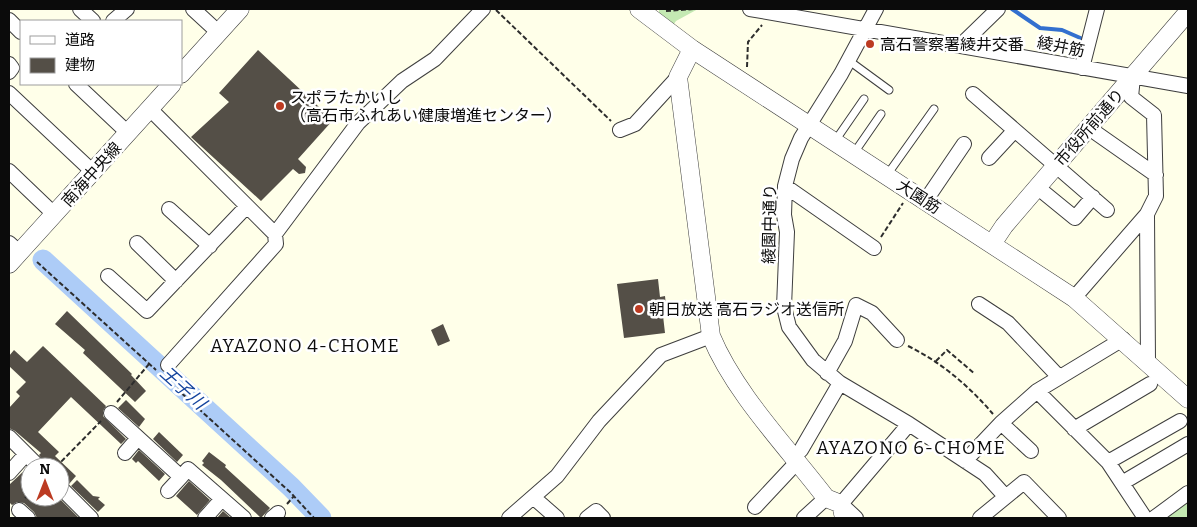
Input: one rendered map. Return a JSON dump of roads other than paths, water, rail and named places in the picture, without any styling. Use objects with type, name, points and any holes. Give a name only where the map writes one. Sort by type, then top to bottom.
[{"type":"street","points":[[80,9],[92,20]]},
{"type":"street","points":[[114,20],[127,9]]},
{"type":"street","points":[[192,9],[218,32]]},
{"type":"street","points":[[182,73],[240,9]]},
{"type":"street","points":[[275,234],[358,123],[402,81],[434,59],[483,9]]},
{"type":"street","name":"綾井筋","points":[[750,9],[1188,86]]},
{"type":"street","name":"綾園中通り","points":[[876,9],[792,159],[785,186],[784,215],[787,232],[784,307],[789,327],[800,344],[827,373],[985,474],[1005,496]]},
{"type":"street","points":[[961,45],[998,9]]},
{"type":"street","points":[[1082,68],[1097,9]]},
{"type":"street","name":"大園筋","points":[[649,11],[692,49],[810,124],[1074,298],[1148,361],[1185,388]]},
{"type":"street","name":"市役所前通り","points":[[992,244],[1004,226],[1188,12]]},
{"type":"street","points":[[9,20],[20,31]]},
{"type":"street","points":[[620,130],[635,124],[678,77],[692,49]]},
{"type":"street","points":[[9,64],[12,68],[9,72]]},
{"type":"street","points":[[678,77],[711,336],[719,354],[747,398],[837,507],[856,518]]},
{"type":"street","points":[[1074,298],[1146,214],[1156,196],[1154,115],[1131,97],[1133,77]]},
{"type":"street","points":[[77,85],[128,133]]},
{"type":"street","name":"南海中央線","points":[[12,253],[55,215],[150,109],[167,86]]},
{"type":"street","points":[[9,93],[93,172]]},
{"type":"street","points":[[973,94],[1049,162],[1057,165],[1107,210]]},
{"type":"street","points":[[150,109],[275,234],[276,244],[168,365]]},
{"type":"street","points":[[1089,128],[1156,175]]},
{"type":"street","points":[[989,158],[1014,130]]},
{"type":"street","points":[[926,200],[964,144]]},
{"type":"street","points":[[9,171],[55,215]]},
{"type":"street","points":[[785,186],[874,248]]},
{"type":"street","points":[[1037,187],[1075,218],[1093,197]]},
{"type":"street","points":[[108,276],[147,311],[247,206]]},
{"type":"street","points":[[169,209],[210,246]]},
{"type":"street","points":[[1146,214],[1148,361]]},
{"type":"street","points":[[137,243],[176,281]]},
{"type":"street","points":[[979,304],[1008,323],[1059,377]]},
{"type":"street","points":[[827,373],[846,340],[856,305],[872,313],[896,340]]},
{"type":"street","points":[[509,518],[557,476],[599,421],[661,355],[711,336]]},
{"type":"street","points":[[965,461],[1001,423],[1036,391],[1122,339]]},
{"type":"street","points":[[755,507],[796,458],[840,383]]},
{"type":"street","points":[[1074,429],[1150,384]]},
{"type":"street","points":[[1036,391],[1108,462],[1146,518]]},
{"type":"street","points":[[111,413],[180,477]]},
{"type":"street","points":[[1108,462],[1180,421]]},
{"type":"street","points":[[1001,423],[1031,451]]},
{"type":"street","points":[[804,518],[837,507],[909,424]]},
{"type":"street","points":[[9,438],[29,457]]},
{"type":"street","points":[[125,453],[138,438]]},
{"type":"street","points":[[1122,483],[1188,444]]},
{"type":"street","points":[[9,473],[26,454]]},
{"type":"street","points":[[168,491],[188,469],[244,518]]},
{"type":"street","points":[[980,518],[1024,482],[1059,518]]},
{"type":"street","points":[[1154,518],[1188,493]]},
{"type":"street","points":[[70,497],[91,518]]},
{"type":"street","points":[[533,497],[557,518]]},
{"type":"street","points":[[205,518],[222,499]]},
{"type":"street","points":[[587,518],[596,510],[604,518]]},
{"type":"lane","points":[[848,60],[888,90]]},
{"type":"lane","points":[[835,141],[864,99]]},
{"type":"lane","points":[[887,175],[934,109]]},
{"type":"lane","points":[[854,153],[881,114]]},
{"type":"waterway","points":[[1012,9],[1040,28],[1062,30],[1085,40]]},
{"type":"waterway","name":"王子川","points":[[43,260],[291,487],[321,518]]},
{"type":"place","name":"高石警察署綾井交番","points":[[870,44]]},
{"type":"place","name":"スポラたかいし （高石市ふれあい健康増進センター）","points":[[280,106]]},
{"type":"place","name":"朝日放送 高石ラジオ送信所","points":[[639,309]]},
{"type":"district","name":"AYAZONO 4-CHOME","points":[[305,346]]},
{"type":"district","name":"AYAZONO 6-CHOME","points":[[911,448]]}]
